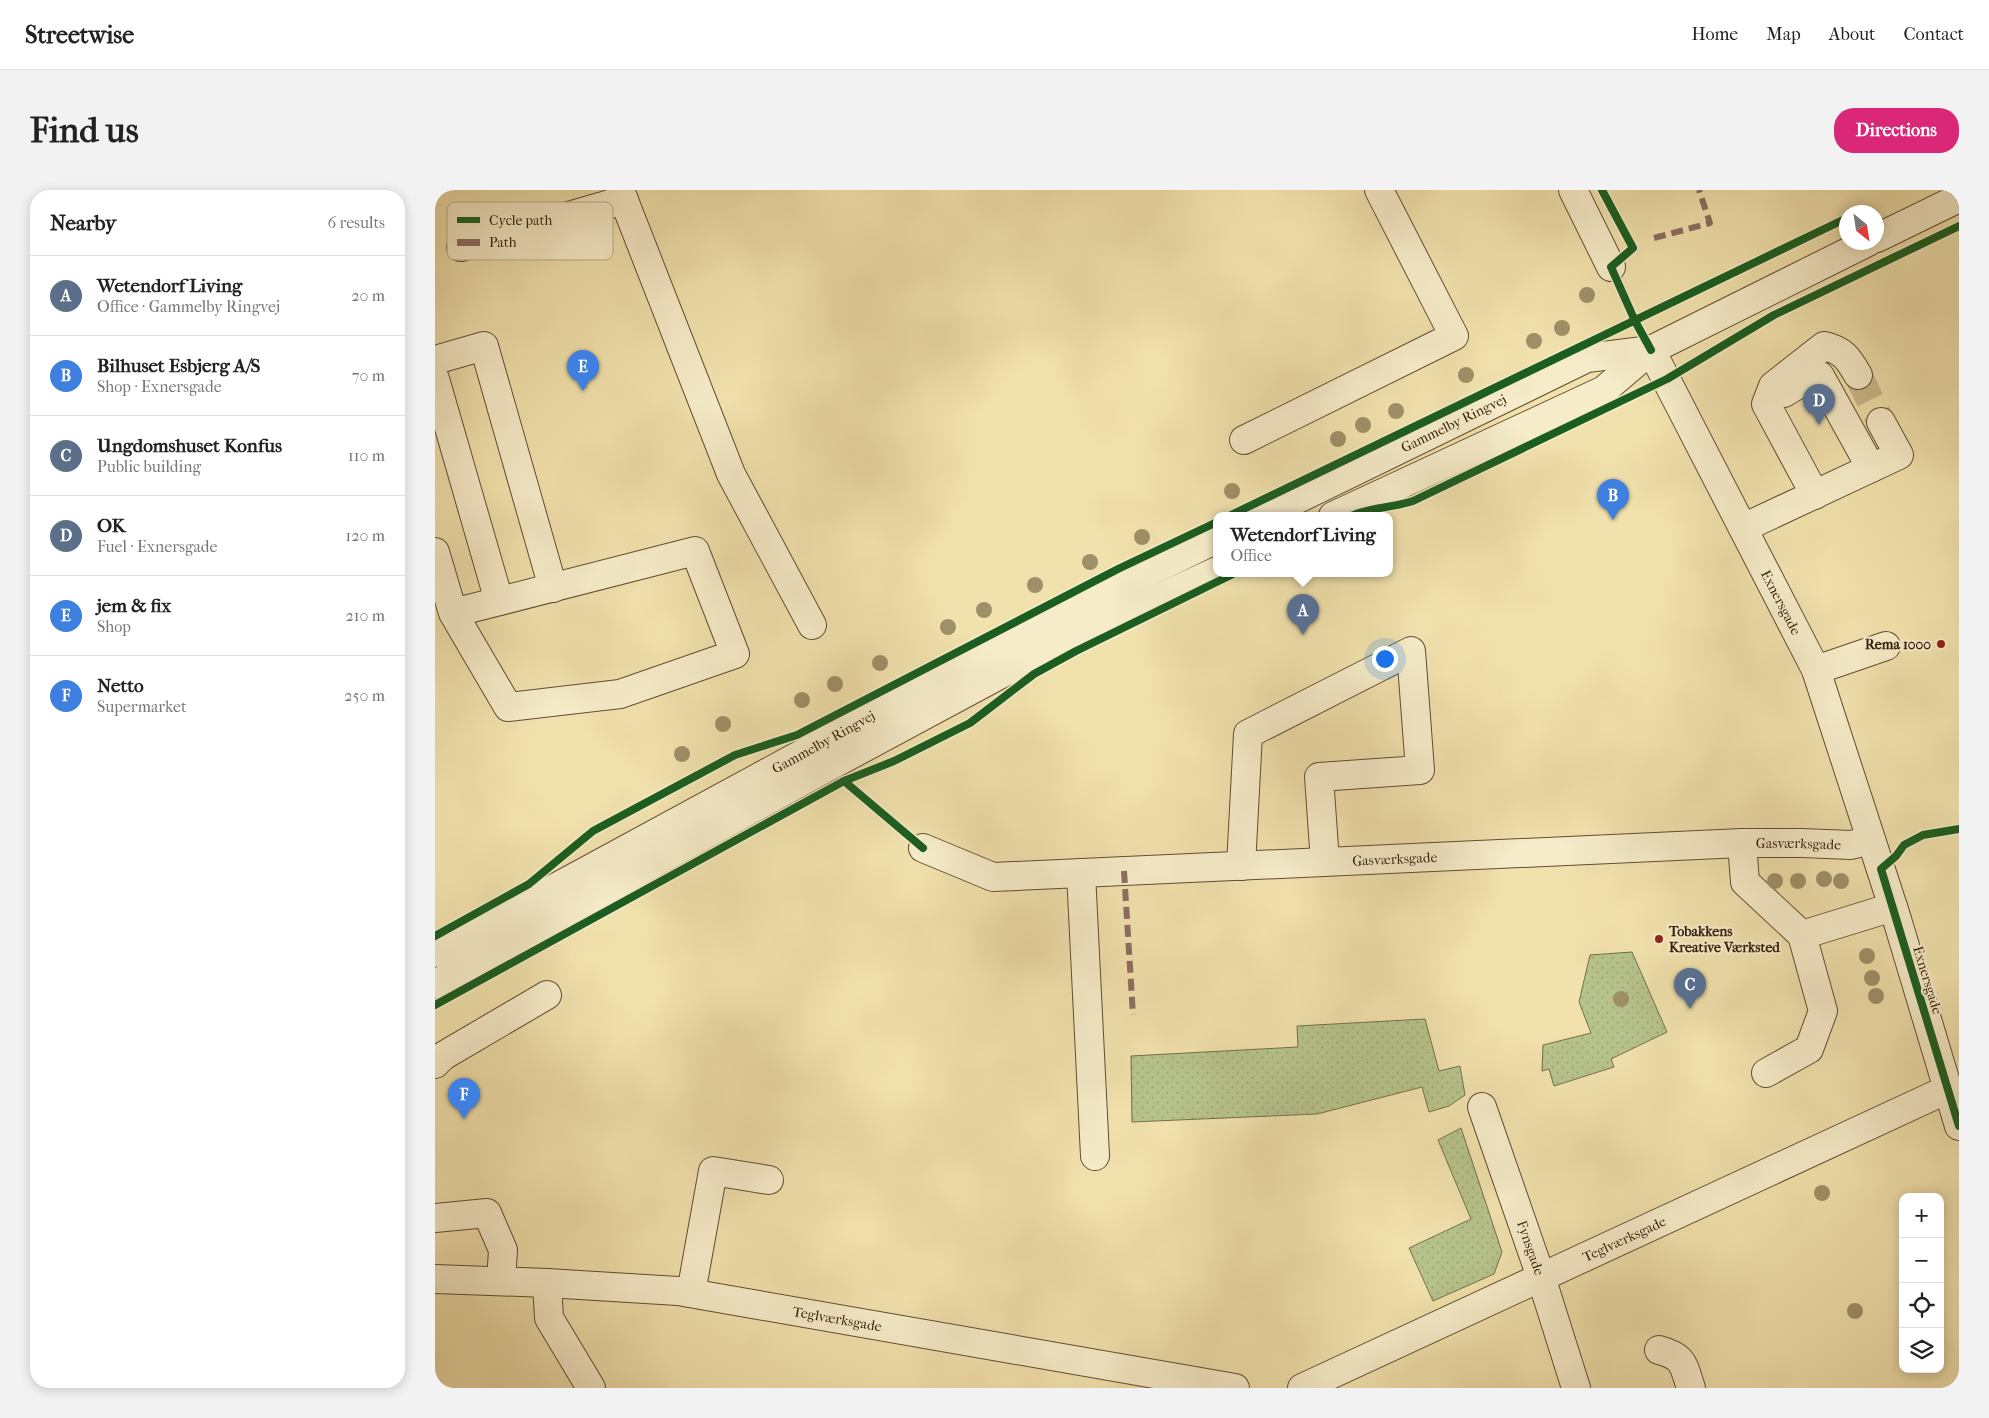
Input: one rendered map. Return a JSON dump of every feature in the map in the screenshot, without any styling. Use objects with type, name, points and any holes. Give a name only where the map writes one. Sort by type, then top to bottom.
[{"type":"street","points":[[1244,440],[1454,336],[1379,190]]},
{"type":"street","points":[[1573,190],[1611,267]]},
{"type":"street","points":[[600,202],[622,195],[731,474],[812,625]]},
{"type":"street","points":[[1884,235],[1959,198]]},
{"type":"street","name":"Gammelby Ringvej","points":[[1342,512],[1603,390],[1651,350],[1852,250]]},
{"type":"street","points":[[435,360],[484,346],[553,588]]},
{"type":"street","points":[[1815,495],[1766,404],[1773,386],[1824,346],[1837,349],[1849,360],[1858,375]]},
{"type":"street","name":"Gammelby Ringvej","points":[[1271,512],[1587,358],[1651,350]]},
{"type":"street","name":"Exnersgade","points":[[1651,350],[1817,670],[1893,907],[1959,1126]]},
{"type":"street","points":[[1766,404],[1812,376],[1821,376],[1871,468]]},
{"type":"street","points":[[435,379],[499,602]]},
{"type":"street","points":[[1743,528],[1899,455],[1881,422]]},
{"type":"street","name":"Gammelby Ringvej","points":[[435,953],[987,651],[1213,541]]},
{"type":"street","points":[[435,552],[453,613],[508,707],[620,694],[735,654],[695,551],[453,613]]},
{"type":"street","name":"Gammelby Ringvej","points":[[435,984],[828,767],[1043,652],[1213,573]]},
{"type":"street","points":[[1817,670],[1886,646]]},
{"type":"street","points":[[1241,866],[1248,734],[1411,652],[1420,770],[1319,777],[1325,862]]},
{"type":"street","name":"Gasværksgade","points":[[923,848],[993,877],[1742,843],[1851,845],[1871,840]]},
{"type":"street","points":[[1742,843],[1745,882],[1802,935],[1823,1012],[1809,1049],[1766,1073]]},
{"type":"street","points":[[1081,873],[1095,1156]]},
{"type":"street","points":[[1802,935],[1893,907]]},
{"type":"street","points":[[435,1064],[443,1056],[547,995]]},
{"type":"street","name":"Teglværksgade","points":[[1303,1388],[1948,1089]]},
{"type":"street","name":"Fynsgade","points":[[1482,1107],[1541,1277],[1576,1388]]},
{"type":"street","points":[[691,1293],[713,1170],[769,1180]]},
{"type":"street","points":[[435,1218],[487,1213],[503,1250],[501,1281]]},
{"type":"street","name":"Teglværksgade","points":[[435,1279],[547,1283],[678,1291],[1235,1388]]},
{"type":"street","points":[[547,1283],[549,1318],[591,1388]]},
{"type":"street","points":[[1659,1350],[1670,1353],[1682,1361],[1691,1388]]},
{"type":"green space","points":[[1632,952],[1667,1032],[1611,1059],[1614,1067],[1554,1086],[1549,1069],[1542,1071],[1543,1045],[1591,1033],[1579,1002],[1590,955]]},
{"type":"green space","points":[[1425,1019],[1439,1071],[1460,1066],[1465,1095],[1449,1106],[1429,1112],[1422,1087],[1317,1114],[1132,1122],[1131,1056],[1298,1047],[1297,1026]]},
{"type":"green space","points":[[1461,1128],[1502,1252],[1494,1274],[1433,1301],[1409,1248],[1471,1219],[1438,1140]]},
{"type":"tunnel","points":[[1858,375],[1881,422]]},
{"type":"marked path","points":[[1654,238],[1710,223],[1699,190]]},
{"type":"marked path","points":[[1124,871],[1133,1015]]},
{"type":"cycle path","points":[[1602,190],[1633,248],[1611,267],[1635,321],[1651,350]]},
{"type":"cycle path","points":[[1237,512],[1839,222]]},
{"type":"cycle path","points":[[1362,512],[1413,501],[1667,379],[1774,315],[1959,226]]},
{"type":"cycle path","points":[[435,936],[529,884],[593,831],[735,755],[797,735],[1118,569],[1213,524]]},
{"type":"cycle path","points":[[435,1005],[844,781],[894,761],[970,723],[1034,674],[1076,651],[1227,577]]},
{"type":"cycle path","points":[[844,781],[923,848]]},
{"type":"cycle path","points":[[1959,829],[1923,835],[1904,845],[1896,856],[1881,869],[1959,1126]]},
{"type":"place","name":"jem & fix","points":[[583,391]]},
{"type":"place","name":"OK","points":[[1819,425]]},
{"type":"place","name":"Bilhuset Esbjerg A/S","points":[[1613,520]]},
{"type":"place","name":"Wetendorf Living","points":[[1303,635]]},
{"type":"place","name":"Rema 1000","points":[[1941,644]]},
{"type":"place","name":"Tobakkens Kreative Værksted","points":[[1659,939]]},
{"type":"place","name":"Ungdomshuset Konfus","points":[[1690,1009]]},
{"type":"place","name":"Netto","points":[[464,1119]]}]
